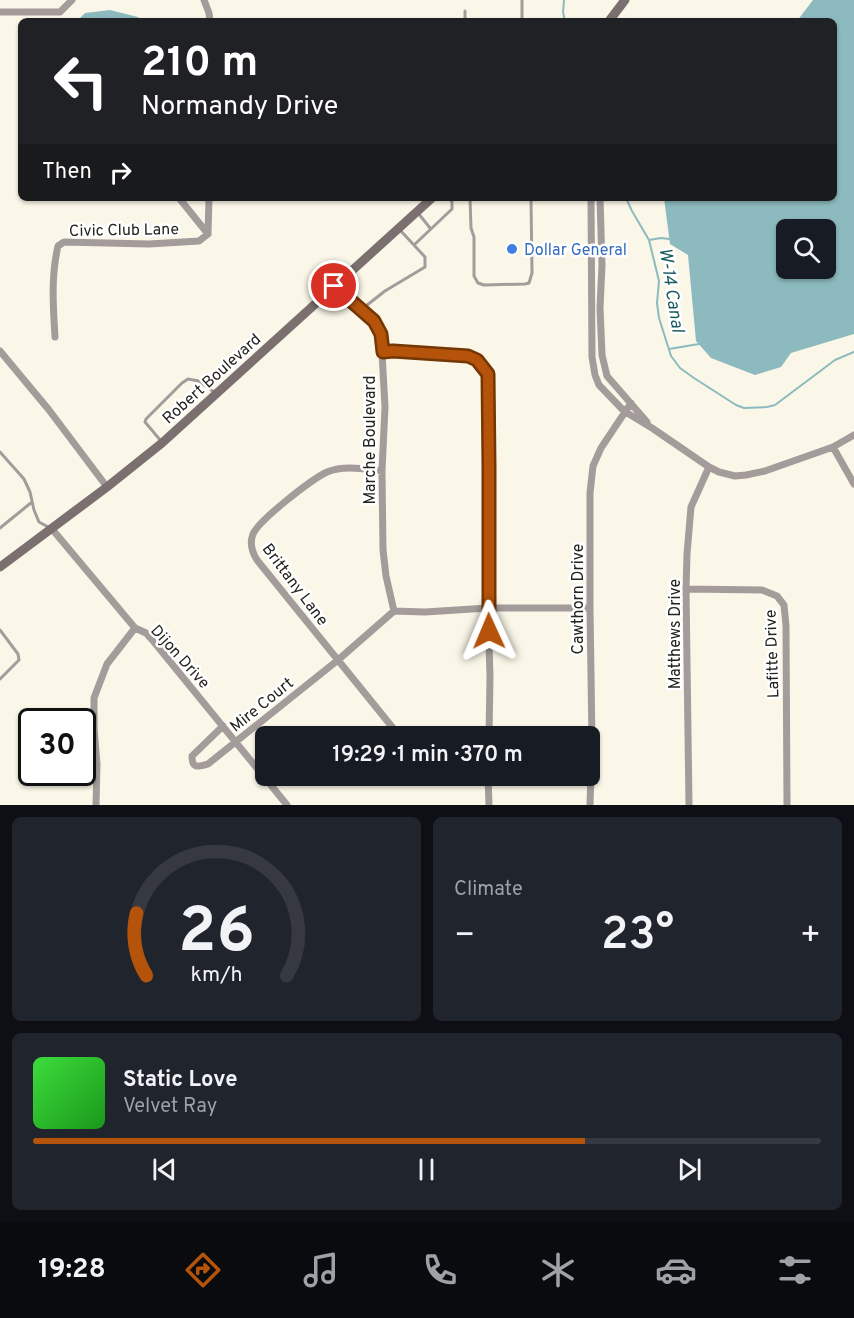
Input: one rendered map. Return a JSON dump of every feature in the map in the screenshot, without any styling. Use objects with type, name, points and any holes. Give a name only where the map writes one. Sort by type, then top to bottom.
[{"type":"main road","points":[[611,18],[625,0]]},
{"type":"main road","name":"Robert Boulevard","points":[[0,567],[162,443],[429,201]]},
{"type":"street","points":[[0,12],[60,12],[72,0]]},
{"type":"street","points":[[204,0],[210,18]]},
{"type":"street","points":[[181,201],[208,234]]},
{"type":"street","points":[[208,234],[209,201]]},
{"type":"street","points":[[591,201],[592,357],[599,385],[624,411],[709,467],[735,476],[746,476],[765,471],[833,447],[854,435]]},
{"type":"street","points":[[600,201],[602,355],[608,376],[652,428]]},
{"type":"street","name":"Civic Club Lane","points":[[55,337],[53,267],[58,246],[63,242],[149,244],[199,241],[208,234]]},
{"type":"street","name":"Marche Boulevard","points":[[334,286],[374,321],[381,334],[385,407],[382,471],[383,550],[394,611]]},
{"type":"street","points":[[592,321],[601,321]]},
{"type":"street","points":[[0,351],[50,410],[107,487]]},
{"type":"street","points":[[383,352],[468,356],[477,360],[488,374],[489,726]]},
{"type":"street","name":"Cawthorn Drive","points":[[591,805],[590,493],[593,466],[601,448],[631,403]]},
{"type":"street","points":[[833,447],[854,484]]},
{"type":"street","name":"Matthews Drive","points":[[689,805],[687,554],[691,507],[709,467]]},
{"type":"street","name":"Brittany Lane","points":[[382,471],[342,468],[326,472],[284,501],[254,532],[251,543],[252,552],[257,560],[391,726]]},
{"type":"street","name":"Dijon Drive","points":[[52,529],[135,628],[146,633],[286,805]]},
{"type":"street","name":"Lafitte Drive","points":[[686,589],[762,590],[777,596],[784,605],[787,805]]},
{"type":"street","points":[[394,611],[590,608]]},
{"type":"street","name":"Mire Court","points":[[223,726],[192,756],[195,766],[208,764],[338,660],[394,611]]},
{"type":"street","points":[[96,805],[94,698],[107,664],[135,628]]},
{"type":"street","points":[[489,786],[489,805]]},
{"type":"lane","points":[[522,0],[522,18]]},
{"type":"lane","points":[[465,11],[465,18]]},
{"type":"lane","points":[[414,244],[452,208],[451,201]]},
{"type":"lane","points":[[470,201],[471,228],[474,237],[474,276],[478,283],[484,285],[529,283],[532,273],[531,201]]},
{"type":"lane","points":[[417,212],[430,228]]},
{"type":"lane","points":[[360,310],[385,291],[425,267],[425,257],[399,228]]},
{"type":"lane","points":[[162,443],[145,422],[182,383],[188,380],[199,381],[216,394]]},
{"type":"lane","points":[[0,452],[24,479],[39,522],[52,529]]},
{"type":"lane","points":[[0,528],[32,502]]},
{"type":"lane","points":[[0,630],[18,654],[19,660],[0,679]]},
{"type":"water","points":[[813,0],[854,0],[854,334],[791,353],[781,367],[755,375],[711,358],[696,341],[688,255],[670,244],[664,201],[837,201],[837,18],[799,18]]},
{"type":"water","points":[[110,10],[139,18],[80,18],[85,13]]},
{"type":"waterway","name":"W-14 Canal","points":[[564,0],[564,18]]},
{"type":"waterway","name":"W-14 Canal","points":[[627,201],[649,240],[659,281],[657,303],[659,318],[671,356],[680,368],[694,378],[736,405],[744,408],[767,407],[775,405],[835,360],[854,352]]},
{"type":"waterway","points":[[649,240],[669,239]]},
{"type":"waterway","points":[[669,349],[699,344]]},
{"type":"place","name":"Dollar General","points":[[512,249]]},
{"type":"route","points":[[334,286],[374,321],[381,334],[383,352],[468,356],[477,360],[488,374],[489,631]]}]
